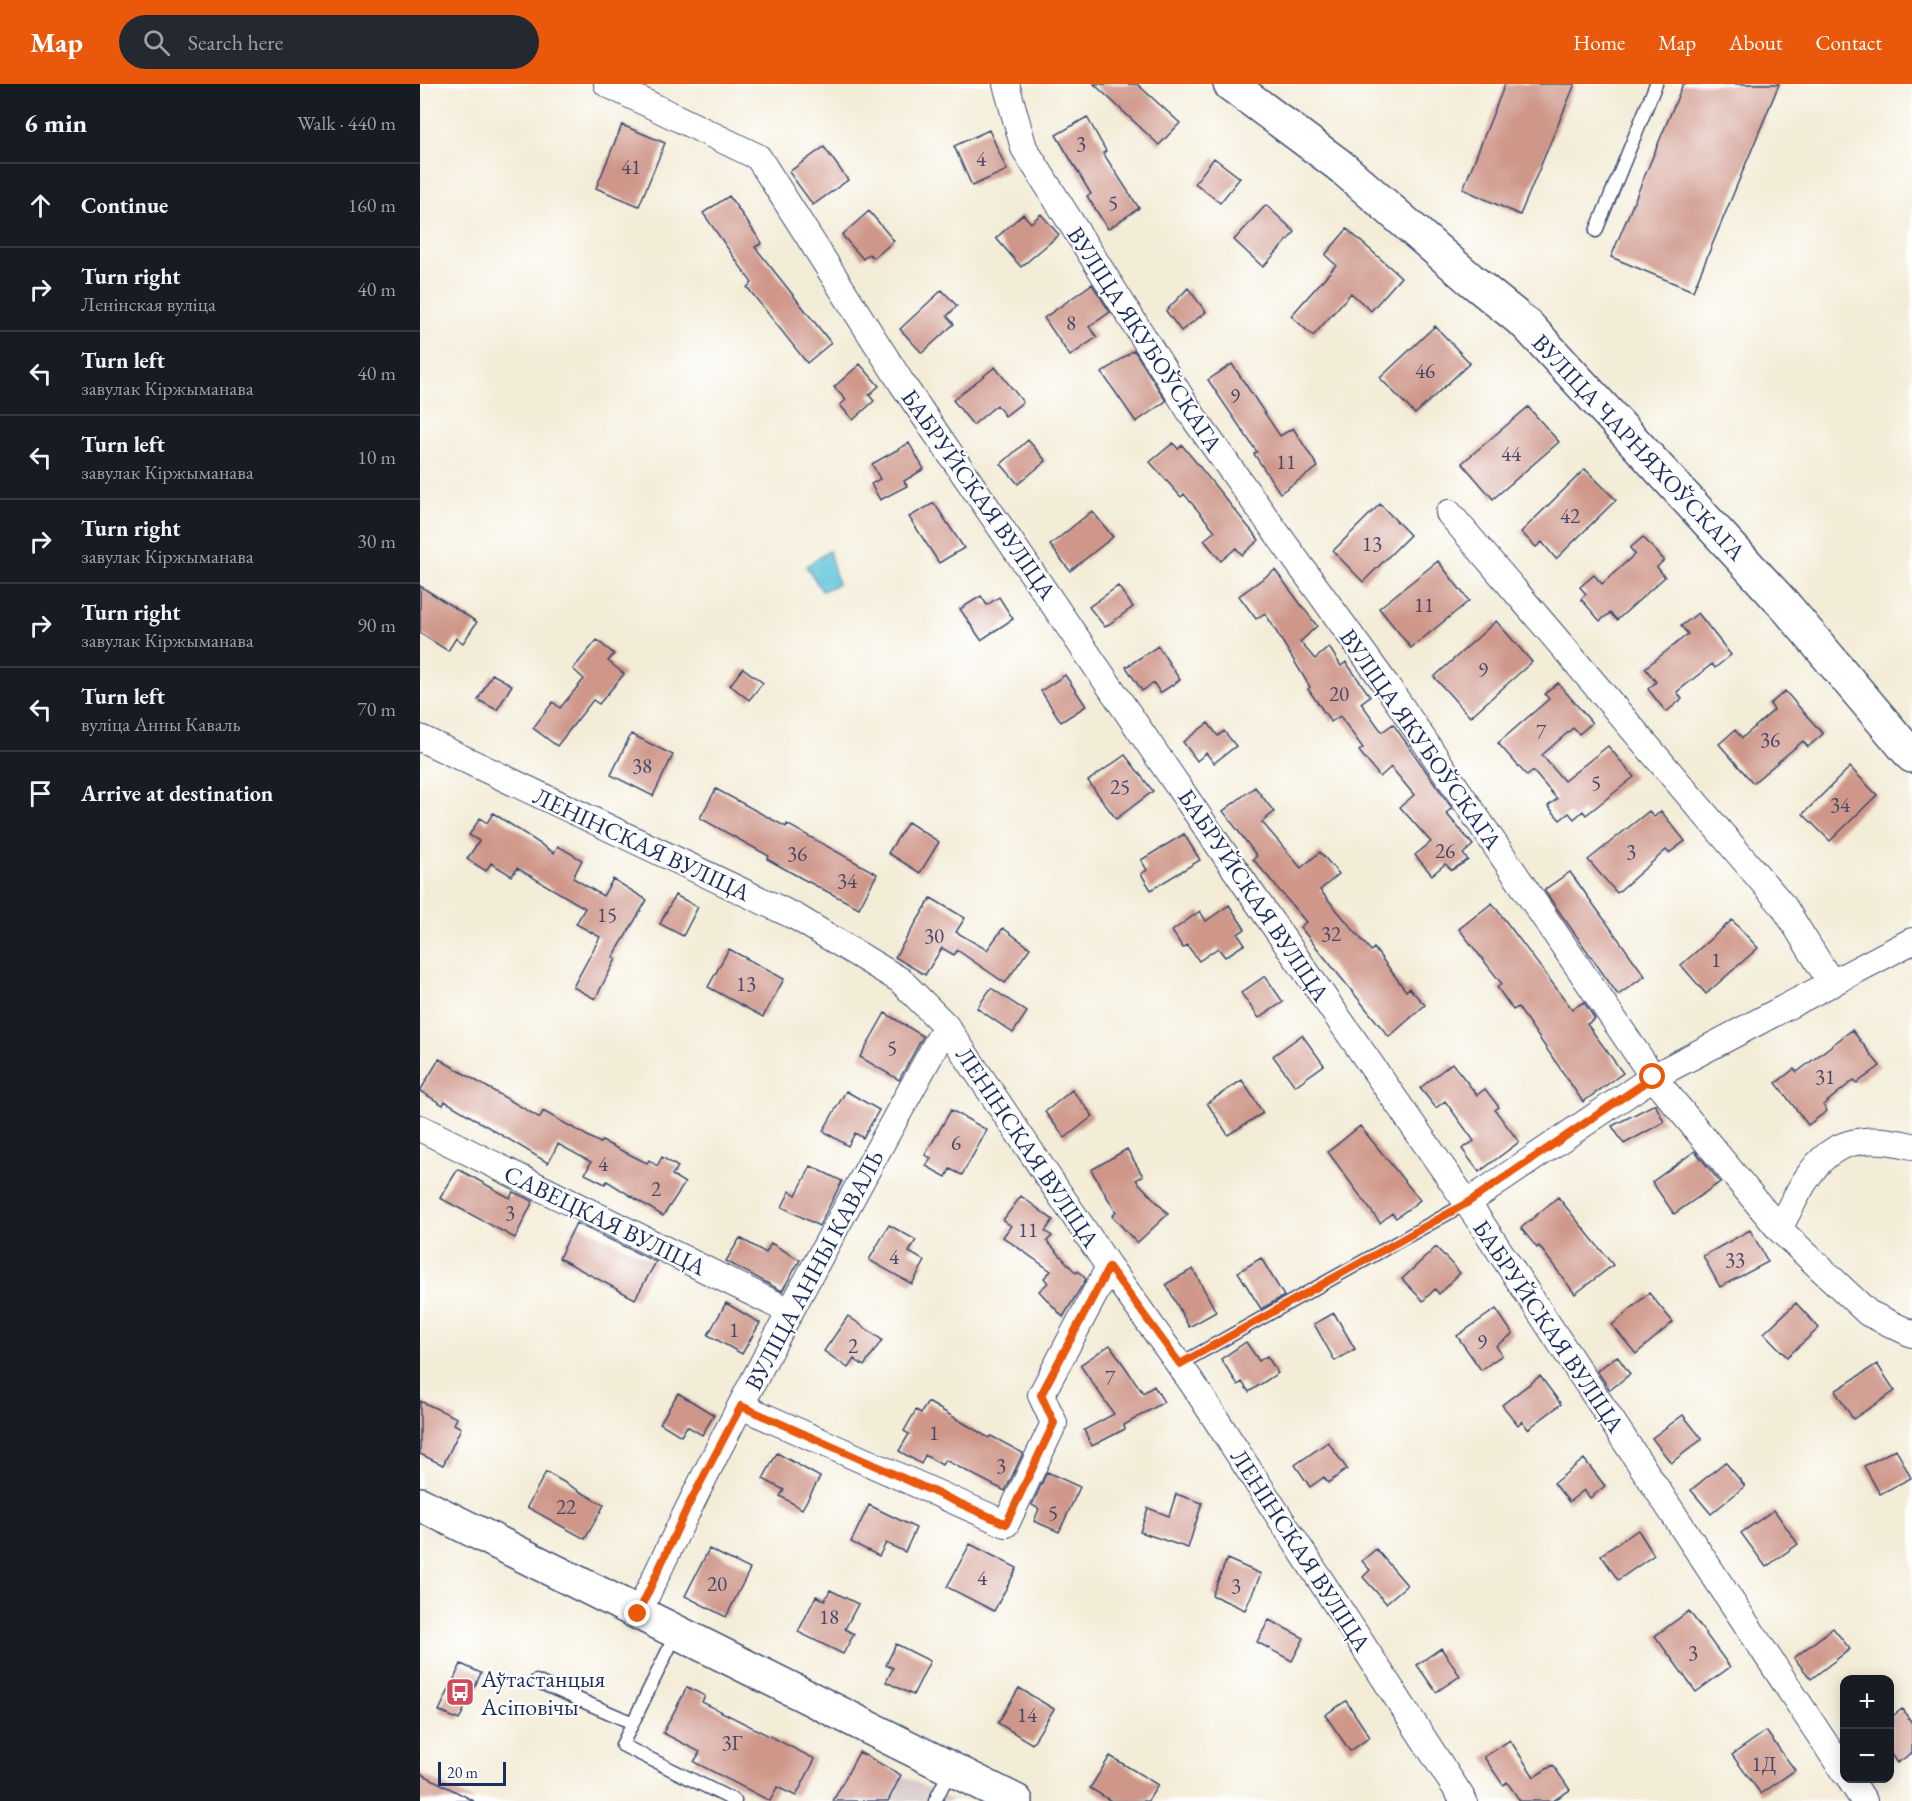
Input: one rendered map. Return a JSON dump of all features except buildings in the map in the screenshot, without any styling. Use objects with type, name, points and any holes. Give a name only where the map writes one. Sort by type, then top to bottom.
[{"type":"street","name":"БАБРУЙСКАЯ ВУЛІЦА","points":[[607,84],[758,157],[901,382],[1467,1203],[1840,1764]]},
{"type":"street","name":"ВУЛІЦА ЯКУБОЎСКАГА","points":[[1006,84],[1024,148],[1196,421],[1387,686],[1653,1077],[1779,1229],[1868,1313],[1912,1334]]},
{"type":"street","name":"ВУЛІЦА ЧАРНЯХОЎСКАГА","points":[[1230,84],[1338,165],[1527,325],[1788,609],[1912,756]]},
{"type":"street","points":[[1449,513],[1784,907],[1832,984]]},
{"type":"street","name":"ЛЕНІНСКАЯ ВУЛІЦА","points":[[420,738],[796,917],[900,980],[946,1026],[1109,1267],[1180,1364],[1464,1801]]},
{"type":"street","points":[[1467,1203],[1653,1077],[1912,941]]},
{"type":"street","name":"ВУЛІЦА АННЫ КАВАЛЬ","points":[[638,1614],[687,1508],[789,1311],[946,1026]]},
{"type":"street","name":"САВЕЦКАЯ ВУЛІЦА","points":[[420,1128],[789,1311]]},
{"type":"street","points":[[1779,1229],[1814,1164],[1845,1144],[1872,1140],[1912,1146]]},
{"type":"street","points":[[741,1406],[1006,1524],[1054,1423],[1041,1395],[1109,1267]]},
{"type":"street","points":[[424,1510],[1016,1801]]},
{"type":"street","points":[[1852,1783],[1864,1801]]},
{"type":"lane","points":[[1596,231],[1656,84]]},
{"type":"lane","points":[[1180,1364],[1467,1203]]},
{"type":"lane","points":[[676,1632],[622,1745],[735,1801]]},
{"type":"lane","points":[[536,1681],[633,1723]]},
{"type":"lane","points":[[935,1801],[952,1768]]},
{"type":"shaded area","points":[[859,1752],[901,1775],[954,1801],[833,1801]]},
{"type":"water","points":[[829,551],[838,584],[822,591],[806,566]]},
{"type":"place","name":"Аўтастанцыя Асіповічы","points":[[460,1692]]},
{"type":"route","points":[[638,1614],[687,1508],[741,1406],[1006,1524],[1054,1423],[1041,1395],[1109,1267],[1180,1364],[1467,1203],[1653,1077]]}]
